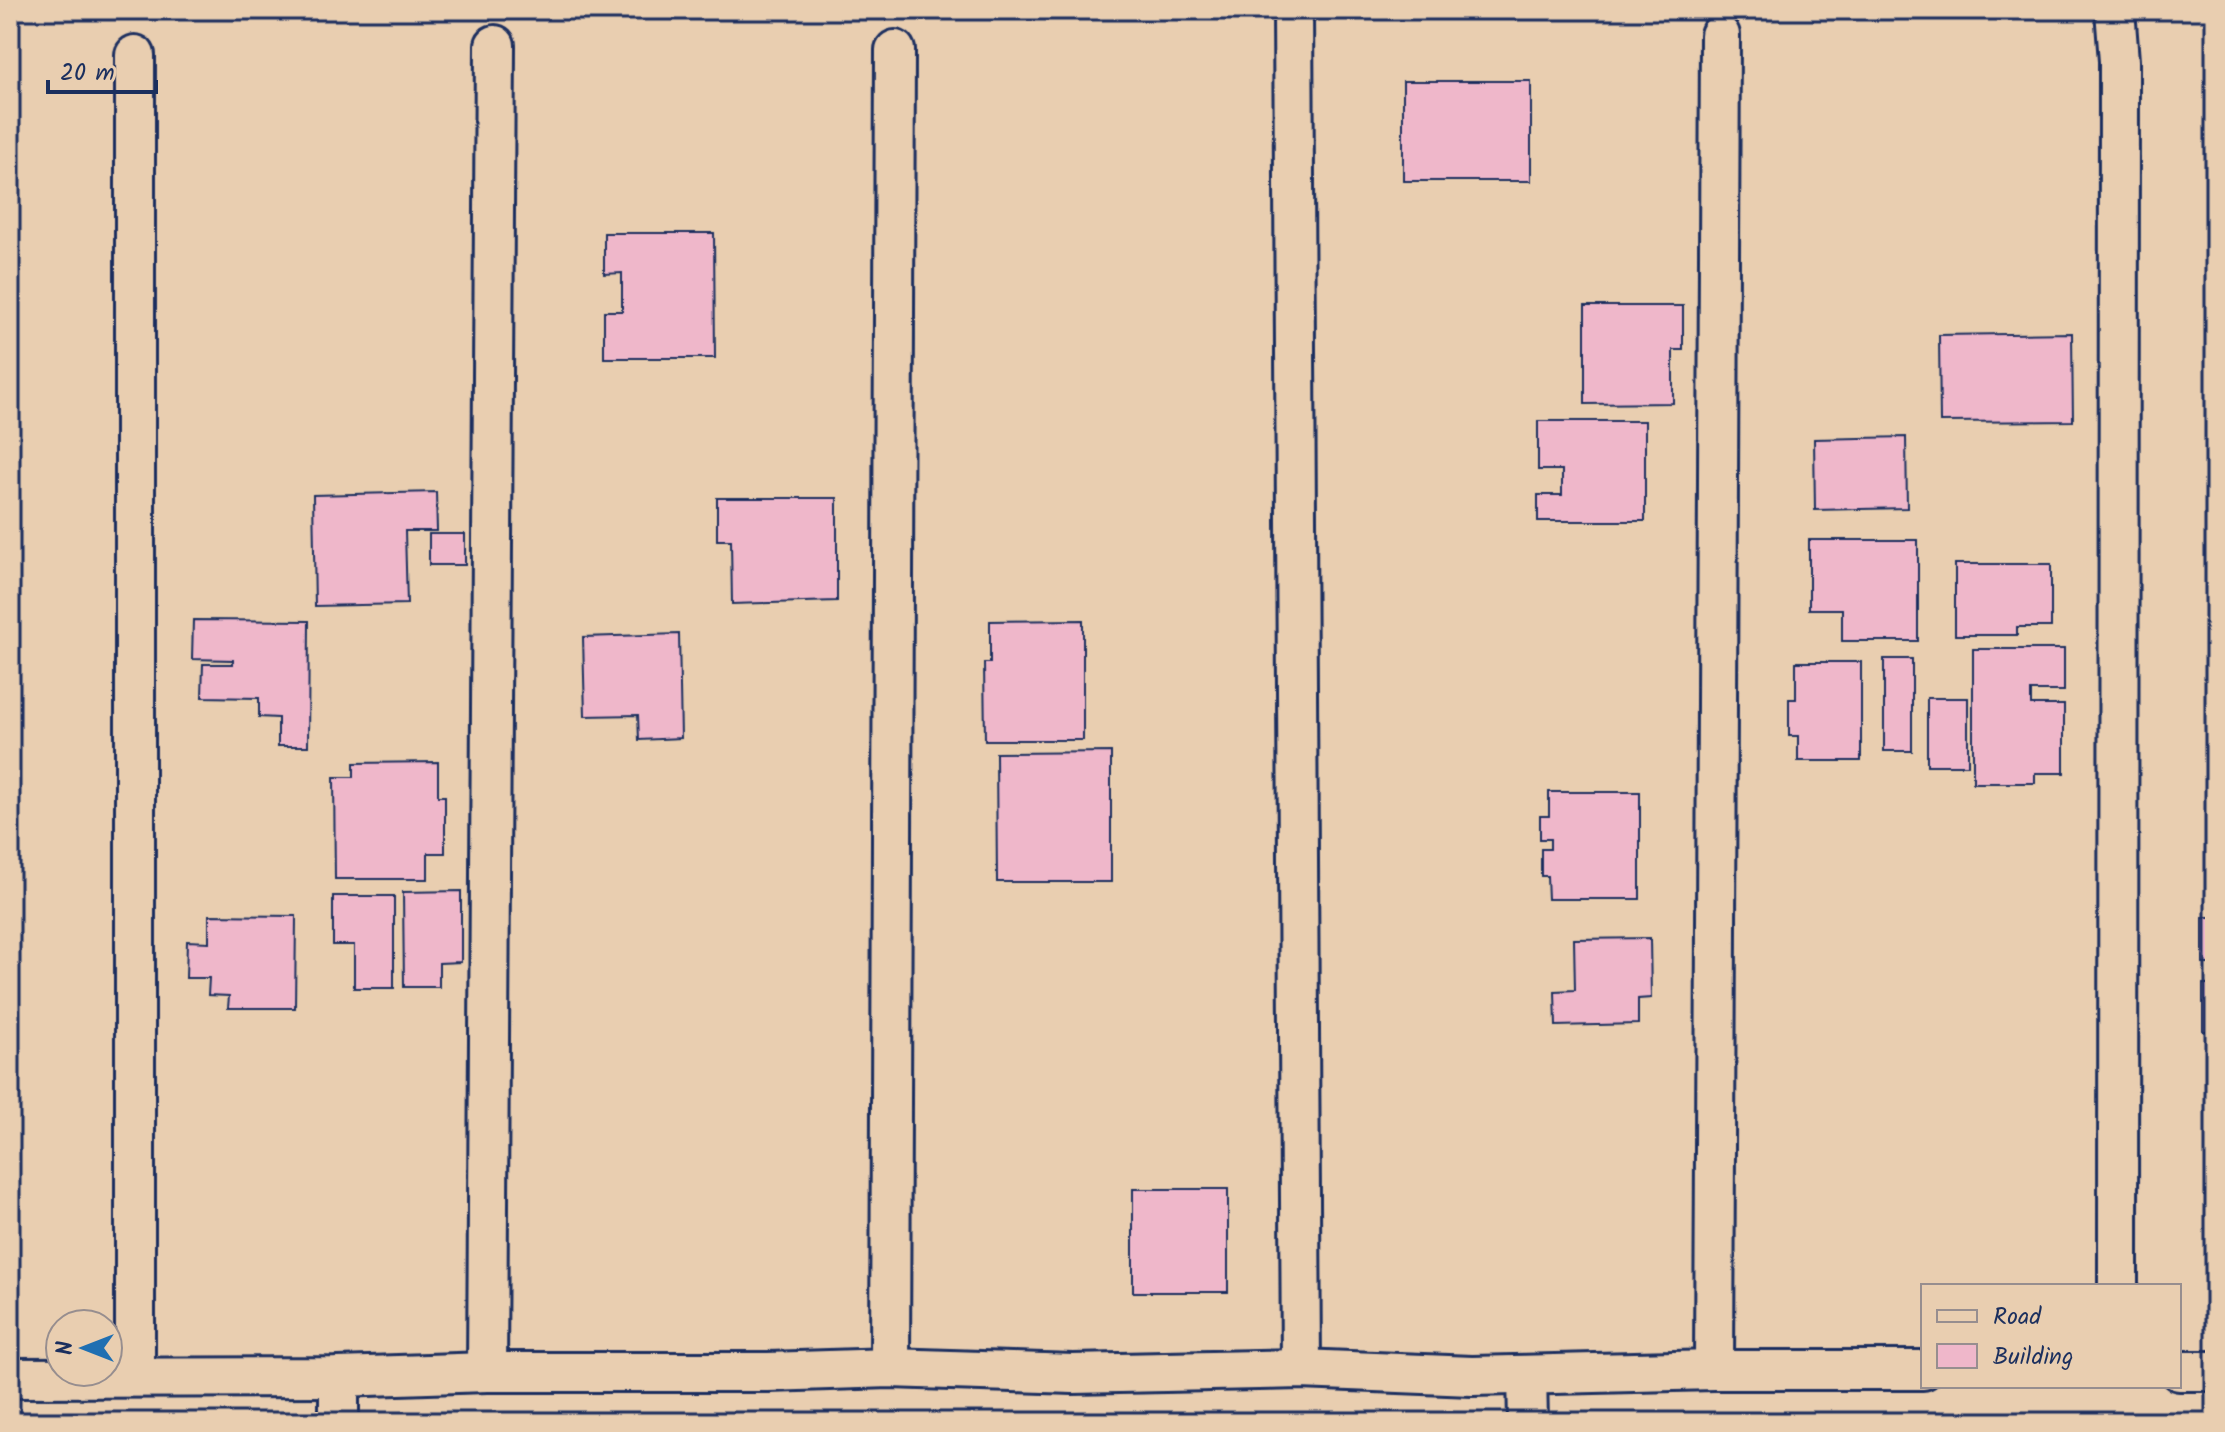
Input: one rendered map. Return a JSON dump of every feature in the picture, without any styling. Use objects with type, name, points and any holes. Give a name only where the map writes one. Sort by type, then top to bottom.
[{"type":"street","points":[[1293,10],[1301,1369]]},
{"type":"street","points":[[2115,10],[2119,61],[2118,1284]]},
{"type":"street","points":[[1714,1370],[1720,35]]},
{"type":"street","points":[[487,1372],[495,45]]},
{"type":"street","points":[[890,1368],[895,50]]},
{"type":"street","points":[[135,55],[135,1377]]},
{"type":"street","points":[[10,1378],[339,1377],[487,1372],[768,1372],[890,1368],[1073,1374],[1301,1369],[1472,1376],[1714,1370],[1921,1370]]},
{"type":"street","points":[[2181,1371],[2215,1371]]},
{"type":"street","points":[[1527,1375],[1528,1422]]},
{"type":"street","points":[[339,1377],[339,1422]]},
{"type":"building","points":[[1403,81],[1531,81],[1531,181],[1403,181]]},
{"type":"building","points":[[604,233],[714,233],[715,358],[604,358],[604,311],[622,311],[622,273],[604,274]]},
{"type":"building","points":[[1585,306],[1683,306],[1683,350],[1673,350],[1673,403],[1585,404]]},
{"type":"building","points":[[2072,333],[2073,421],[1940,422],[1939,335]]},
{"type":"building","points":[[1538,421],[1645,421],[1645,521],[1538,521],[1538,495],[1562,495],[1562,470],[1538,470]]},
{"type":"building","points":[[1906,437],[1907,508],[1815,510],[1814,439]]},
{"type":"building","points":[[436,492],[437,531],[405,531],[407,604],[315,606],[313,495]]},
{"type":"building","points":[[717,498],[837,498],[837,601],[732,604],[731,540],[717,540]]},
{"type":"building","points":[[429,534],[465,534],[465,565],[429,565]]},
{"type":"building","points":[[1809,540],[1918,540],[1918,641],[1842,641],[1842,609],[1809,609]]},
{"type":"building","points":[[1955,564],[2051,564],[2051,627],[2017,627],[2017,635],[1955,635]]},
{"type":"building","points":[[193,620],[309,621],[308,746],[278,746],[278,718],[259,717],[259,698],[202,697],[203,664],[233,664],[233,660],[192,659]]},
{"type":"building","points":[[1083,620],[1083,740],[985,740],[984,663],[990,663],[990,621]]},
{"type":"building","points":[[679,634],[681,738],[639,740],[638,715],[585,716],[583,637]]},
{"type":"building","points":[[1973,649],[2064,649],[2064,691],[2031,691],[2031,705],[2064,705],[2064,773],[2035,773],[2035,783],[1973,783]]},
{"type":"building","points":[[1884,659],[1912,659],[1912,751],[1884,751]]},
{"type":"building","points":[[1796,662],[1861,662],[1861,761],[1798,761],[1798,736],[1789,736],[1789,699],[1796,699]]},
{"type":"building","points":[[1927,698],[1968,698],[1968,765],[1927,765]]},
{"type":"building","points":[[1111,752],[1111,882],[997,882],[996,753]]},
{"type":"building","points":[[438,762],[438,796],[445,796],[445,853],[428,853],[428,879],[335,879],[334,777],[354,777],[354,763]]},
{"type":"building","points":[[1549,792],[1640,792],[1640,899],[1548,899],[1547,876],[1541,876],[1541,849],[1550,849],[1550,839],[1540,839],[1540,816],[1549,816]]},
{"type":"building","points":[[461,891],[461,962],[439,963],[439,987],[404,987],[403,892]]},
{"type":"building","points":[[333,896],[394,896],[394,988],[354,988],[354,945],[333,945]]},
{"type":"building","points":[[209,915],[296,916],[295,1008],[228,1008],[229,996],[208,995],[209,978],[186,978],[187,941],[209,942]]},
{"type":"building","points":[[2203,917],[2215,917],[2215,964],[2203,964]]},
{"type":"building","points":[[1650,938],[1651,998],[1638,999],[1638,1024],[1556,1026],[1555,991],[1575,990],[1574,939]]},
{"type":"building","points":[[2203,984],[2215,984],[2215,1031],[2203,1031]]},
{"type":"building","points":[[1133,1189],[1228,1189],[1228,1292],[1133,1292]]}]
